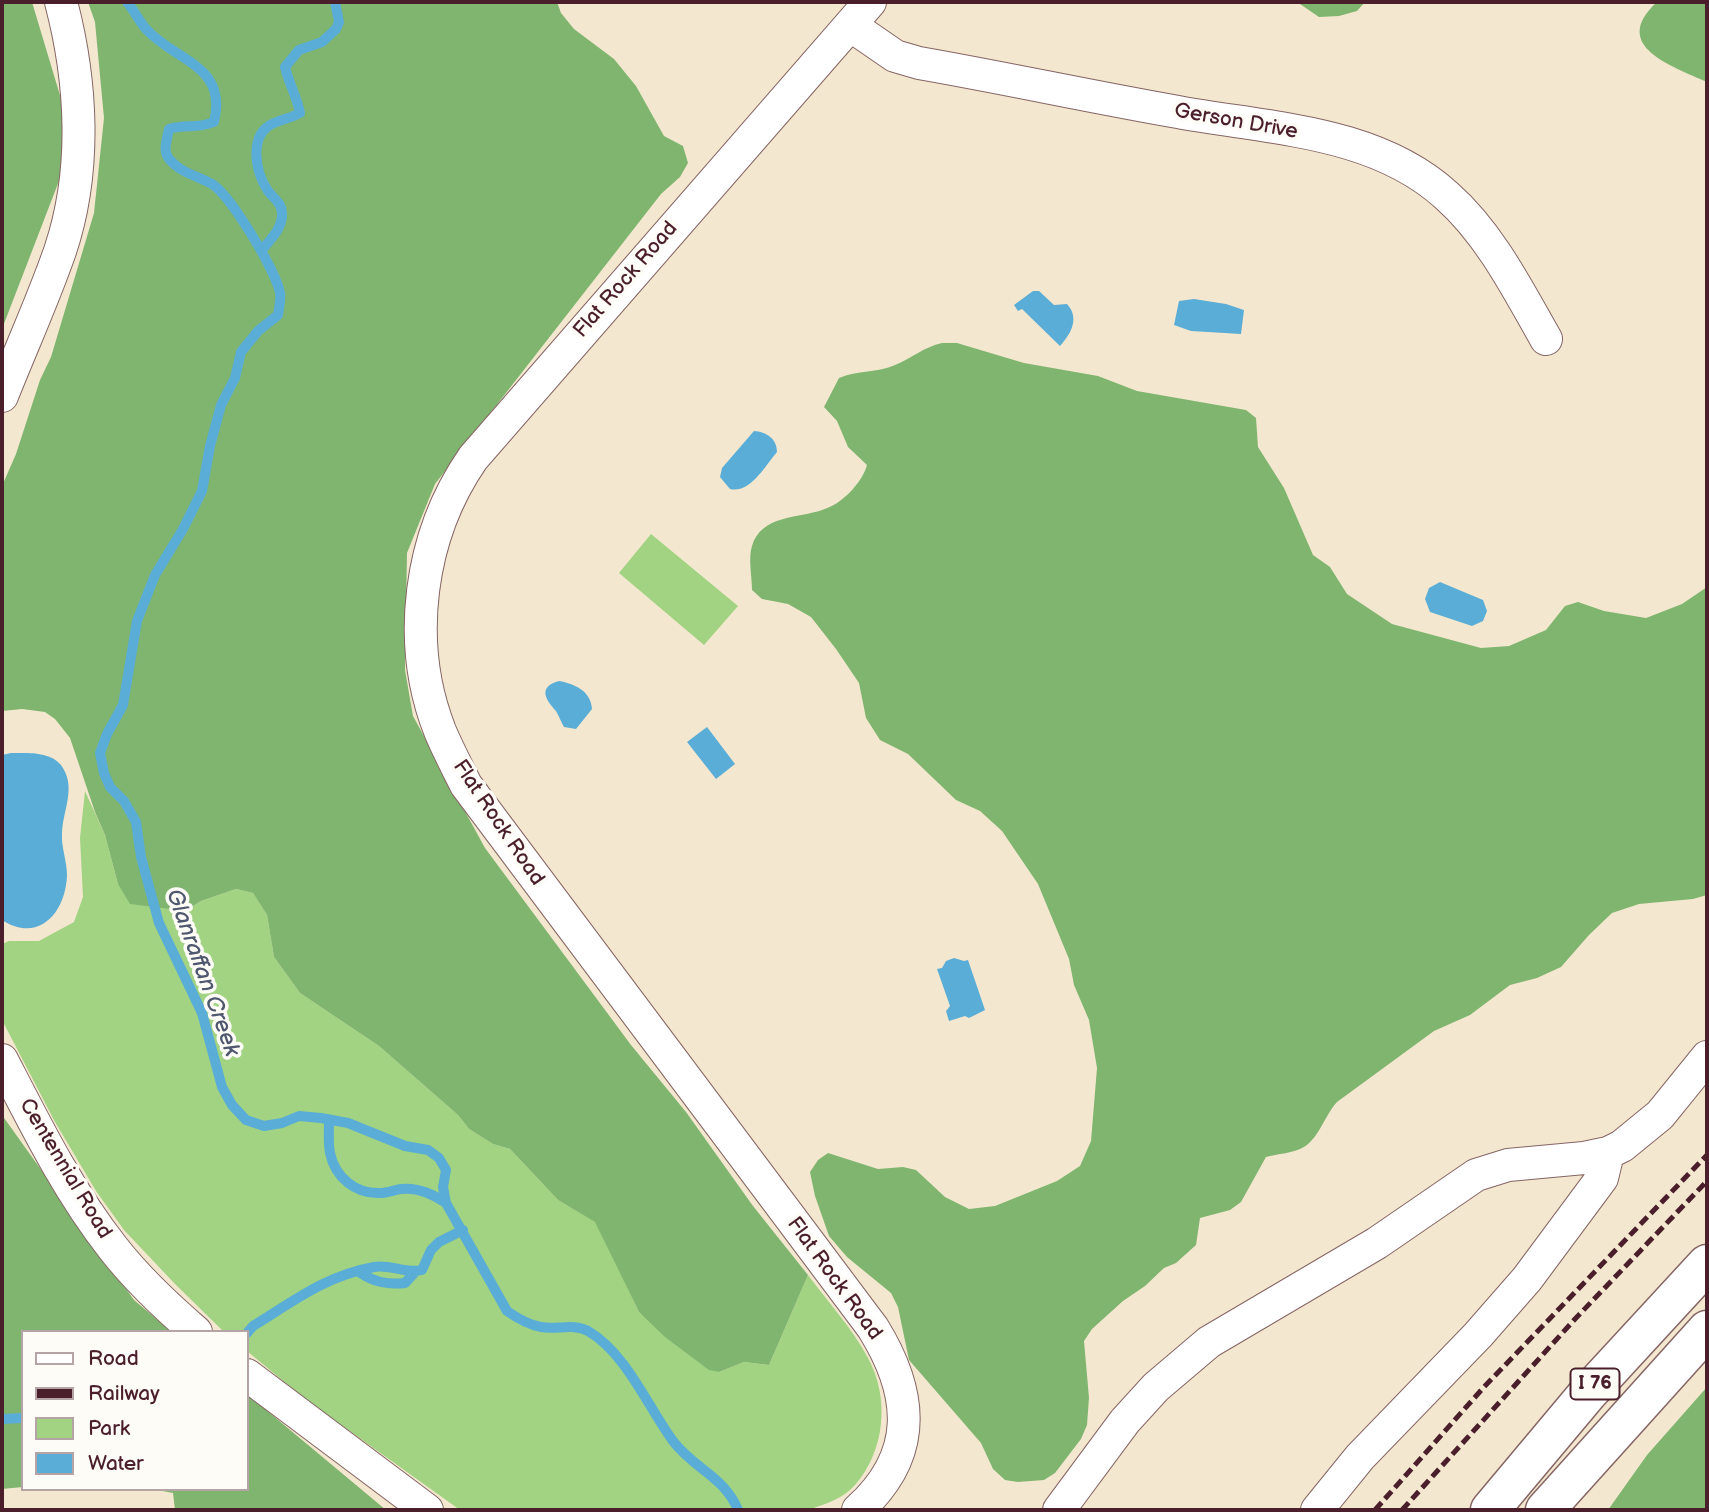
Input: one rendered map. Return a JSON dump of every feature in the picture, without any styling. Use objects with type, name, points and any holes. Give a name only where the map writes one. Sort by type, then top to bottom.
[{"type":"highway","name":"I 76","points":[[1490,1510],[1588,1393],[1707,1264]]},
{"type":"highway","name":"I 76","points":[[1545,1510],[1707,1330]]},
{"type":"street","points":[[2,396],[60,249],[75,189],[79,116],[74,64],[61,2]]},
{"type":"street","name":"Flat Rock Road","points":[[858,1510],[887,1480],[902,1442],[902,1399],[888,1353],[873,1328],[466,785],[439,729],[430,698],[425,671],[421,613],[428,558],[435,531],[456,481],[472,458],[870,2]]},
{"type":"street","name":"Gerson Drive","points":[[850,25],[895,56],[919,63],[1180,113],[1318,136],[1348,142],[1381,155],[1426,180],[1447,196],[1473,224],[1507,272],[1546,339]]},
{"type":"street","points":[[1059,1510],[1125,1421],[1156,1387],[1209,1342],[1377,1243],[1476,1175],[1508,1165],[1584,1158],[1608,1153],[1642,1132],[1660,1115],[1707,1057]]},
{"type":"street","name":"Centennial Road","points":[[2,1060],[56,1162],[99,1229],[139,1276],[194,1330]]},
{"type":"street","points":[[1317,1510],[1360,1457],[1478,1335],[1527,1279],[1602,1178],[1608,1153]]},
{"type":"street","points":[[248,1376],[414,1506]]},
{"type":"green space","points":[[2,2],[32,2],[74,142],[2,329]]},
{"type":"green space","points":[[88,2],[557,2],[561,13],[574,29],[614,59],[636,86],[664,136],[683,146],[688,163],[680,177],[661,194],[435,484],[407,553],[405,670],[413,716],[485,848],[631,1045],[686,1112],[753,1206],[808,1275],[769,1365],[744,1362],[719,1372],[709,1370],[665,1337],[639,1312],[595,1222],[558,1200],[510,1149],[493,1144],[469,1129],[458,1115],[379,1046],[300,993],[274,957],[267,915],[253,893],[236,889],[201,901],[190,908],[178,910],[130,904],[118,884],[105,835],[70,738],[55,719],[45,712],[22,709],[2,711],[2,486],[16,454],[40,380],[51,357],[94,213],[104,118],[95,22]]},
{"type":"green space","points":[[1297,2],[1365,2],[1357,11],[1339,16],[1319,17]]},
{"type":"green space","points":[[1657,2],[1707,2],[1707,82],[1663,61],[1642,42],[1640,31],[1644,17]]},
{"type":"green space","points":[[942,343],[957,343],[1024,363],[1098,376],[1137,391],[1246,410],[1256,418],[1258,447],[1284,488],[1313,555],[1330,567],[1347,594],[1392,624],[1481,648],[1509,646],[1546,630],[1565,606],[1578,602],[1604,611],[1646,618],[1682,604],[1707,587],[1707,895],[1693,899],[1639,904],[1612,913],[1561,967],[1537,978],[1510,985],[1470,1015],[1434,1031],[1337,1102],[1314,1138],[1304,1147],[1266,1157],[1241,1202],[1230,1210],[1200,1218],[1196,1245],[1176,1263],[1164,1268],[1145,1286],[1123,1301],[1092,1329],[1084,1341],[1089,1398],[1087,1425],[1081,1439],[1055,1473],[1044,1480],[1005,1480],[993,1469],[981,1443],[909,1360],[898,1307],[891,1293],[847,1257],[829,1236],[810,1172],[818,1160],[828,1153],[878,1169],[903,1167],[916,1170],[945,1197],[969,1209],[995,1206],[1057,1181],[1080,1166],[1091,1141],[1097,1068],[1089,1020],[1074,985],[1069,959],[1038,884],[1002,831],[980,811],[956,800],[908,754],[880,740],[866,718],[859,683],[811,617],[788,604],[762,599],[752,590],[751,551],[757,536],[764,528],[782,519],[822,510],[836,503],[861,479],[867,465],[848,447],[837,421],[824,407],[839,378],[888,368]]},
{"type":"green space","points":[[651,534],[738,606],[704,645],[619,573]]},
{"type":"green space","points":[[85,791],[105,835],[118,884],[190,908],[201,901],[236,889],[253,893],[267,915],[274,957],[300,993],[379,1046],[458,1115],[469,1129],[493,1144],[510,1149],[558,1200],[596,1222],[639,1312],[719,1372],[744,1362],[769,1365],[808,1275],[862,1347],[875,1374],[879,1390],[881,1424],[878,1440],[873,1456],[855,1485],[839,1497],[808,1510],[460,1510],[305,1399],[248,1352],[248,1330],[222,1330],[124,1230],[96,1191],[55,1122],[2,1020],[2,944],[9,941],[39,941],[74,922],[83,897],[80,838]]},
{"type":"green space","points":[[2,1115],[134,1300],[170,1330],[21,1330],[21,1487],[2,1489]]},
{"type":"green space","points":[[1707,1387],[1707,1510],[1608,1510],[1647,1455]]},
{"type":"green space","points":[[248,1395],[386,1510],[175,1510],[173,1493],[162,1491],[248,1491]]},
{"type":"water","points":[[1033,291],[1039,291],[1054,305],[1067,304],[1071,309],[1072,326],[1060,346],[1022,309],[1018,311],[1014,305]]},
{"type":"water","points":[[1194,299],[1244,310],[1241,334],[1191,331],[1174,325],[1179,301]]},
{"type":"water","points":[[754,431],[770,437],[777,452],[750,483],[744,487],[730,489],[720,477],[722,468]]},
{"type":"water","points":[[1440,582],[1483,600],[1487,611],[1483,621],[1472,626],[1430,612],[1425,599],[1429,588]]},
{"type":"water","points":[[559,681],[581,689],[589,697],[592,709],[576,729],[564,727],[547,698],[548,687]]},
{"type":"water","points":[[707,727],[735,764],[716,779],[687,742]]},
{"type":"water","points":[[38,754],[56,760],[66,773],[69,790],[62,833],[67,875],[62,901],[48,920],[39,926],[28,928],[2,920],[2,755]]},
{"type":"water","points":[[954,958],[968,960],[985,1010],[969,1018],[965,1016],[949,1021],[946,1011],[950,1006],[937,969]]},
{"type":"waterway","name":"Glanraffan Creek","points":[[127,2],[146,29],[196,66],[207,76],[214,88],[214,122],[169,129],[166,153],[179,168],[212,184],[230,203],[262,252],[277,282],[280,296],[278,315],[258,331],[241,352],[235,378],[221,405],[202,491],[155,575],[137,621],[123,705],[100,753],[110,787],[124,801],[136,822],[141,857],[159,923],[202,1013],[222,1087],[232,1105],[246,1120],[264,1126],[299,1116],[321,1118],[348,1123],[405,1146],[428,1150],[439,1158],[446,1170],[443,1187],[446,1203],[507,1311],[536,1326],[582,1329],[602,1341],[625,1367],[681,1451],[725,1489],[738,1510]]},
{"type":"waterway","points":[[261,251],[278,229],[282,210],[263,183],[257,164],[257,144],[266,128],[300,113],[285,67],[299,50],[322,42],[336,29],[339,22],[335,2]]},
{"type":"waterway","name":"Glanraffan Creek","points":[[329,1120],[330,1153],[336,1170],[355,1187],[371,1193],[401,1189],[419,1190],[446,1203]]},
{"type":"waterway","points":[[248,1332],[296,1299],[340,1276],[380,1266],[410,1271],[422,1270],[431,1250],[439,1242],[463,1230]]},
{"type":"waterway","points":[[359,1272],[381,1282],[398,1284],[405,1283],[416,1271]]},
{"type":"waterway","points":[[2,1419],[21,1418]]},
{"type":"railway","points":[[1375,1510],[1484,1387],[1707,1155]]},
{"type":"railway","points":[[1402,1510],[1575,1319],[1707,1181]]}]
